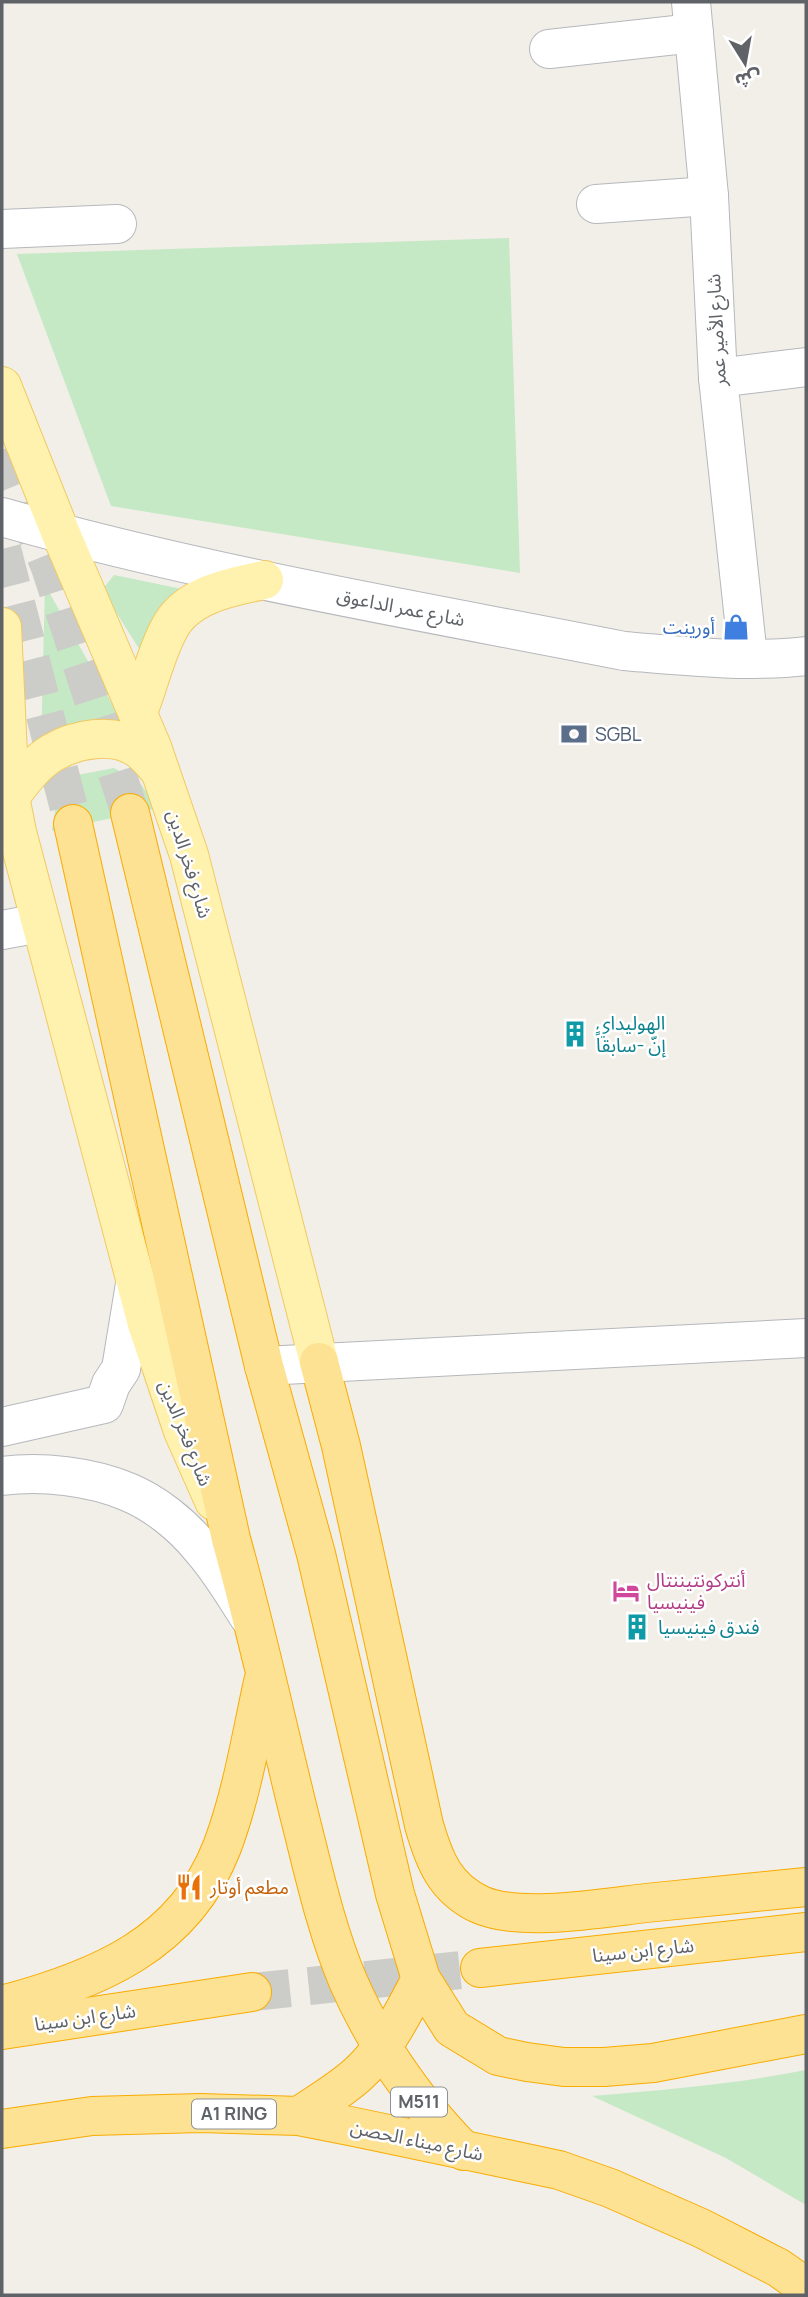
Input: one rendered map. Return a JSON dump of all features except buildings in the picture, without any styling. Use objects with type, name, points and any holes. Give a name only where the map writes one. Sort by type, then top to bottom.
[{"type":"highway","points":[[130,813],[264,1366],[316,1554],[395,1894],[421,1979],[452,2028],[498,2056],[527,2062],[564,2067],[653,2063],[806,2034]]},
{"type":"highway","points":[[72,824],[231,1539],[256,1628],[323,1910],[348,1980],[382,2046]]},
{"type":"highway","points":[[319,1362],[344,1460],[425,1825],[438,1866],[450,1882],[481,1905],[516,1912],[608,1908],[806,1886]]},
{"type":"highway","points":[[2,2005],[85,1979],[119,1961],[148,1944],[195,1898],[222,1847],[266,1669]]},
{"type":"highway","name":"شارع ابن سينا","points":[[480,1968],[806,1932]]},
{"type":"highway","points":[[299,2116],[357,2074],[382,2046],[399,2021],[421,1979]]},
{"type":"highway","name":"شارع ابن سينا","points":[[2,2029],[252,1992]]},
{"type":"highway","name":"M511","points":[[382,2046],[416,2099],[464,2151]]},
{"type":"highway","name":"شارع ميناء الحصن","points":[[2,2129],[92,2116],[228,2113],[299,2116],[559,2170],[610,2188],[741,2248],[806,2287]]},
{"type":"main road","name":"شارع فخر الدين","points":[[2,386],[160,771],[201,898],[319,1362]]},
{"type":"main road","points":[[138,712],[162,643],[180,614],[209,595],[229,587],[264,580]]},
{"type":"main road","name":"شارع فخر الدين","points":[[2,627],[10,797],[40,923],[135,1284],[169,1396],[231,1539]]},
{"type":"main road","points":[[10,797],[32,770],[51,753],[87,740],[110,739],[136,747],[160,771]]},
{"type":"street","points":[[548,49],[692,17]]},
{"type":"street","name":"شارع الأمير عمر","points":[[692,17],[709,196],[718,378],[748,657]]},
{"type":"street","points":[[596,204],[709,196]]},
{"type":"street","points":[[2,229],[117,223]]},
{"type":"street","points":[[718,378],[806,367]]},
{"type":"street","name":"شارع عمر الداعوق","points":[[2,517],[61,534],[264,580],[624,651],[681,656],[806,656]]},
{"type":"street","points":[[2,930],[40,923]]},
{"type":"street","points":[[2,1427],[103,1404],[121,1369],[135,1284]]},
{"type":"street","points":[[264,1366],[806,1338]]},
{"type":"street","points":[[2,1476],[57,1475],[92,1481],[129,1492],[156,1508],[201,1547],[256,1628]]},
{"type":"green space","points":[[509,238],[520,573],[111,506],[17,254]]},
{"type":"green space","points":[[114,575],[182,589],[145,658],[102,590]]},
{"type":"green space","points":[[45,585],[125,727],[41,748]]},
{"type":"green space","points":[[114,768],[140,783],[158,808],[52,831],[57,797],[77,775]]},
{"type":"green space","points":[[806,2070],[806,2205],[726,2158],[592,2096],[727,2083]]},
{"type":"tunnel","points":[[2,450],[50,567],[130,813]]},
{"type":"tunnel","points":[[2,549],[73,824]]},
{"type":"tunnel","points":[[252,1992],[480,1968]]},
{"type":"place","name":"أورينت","points":[[736,627]]},
{"type":"place","name":"SGBL","points":[[574,734]]},
{"type":"place","name":"الهوليداي إنّ -سابقاً","points":[[575,1034]]},
{"type":"place","name":"أنتركونتيننتال فينيسيا","points":[[626,1591]]},
{"type":"place","name":"فندق فينيسيا","points":[[637,1627]]},
{"type":"place","name":"مطعم أوتار","points":[[189,1887]]}]
